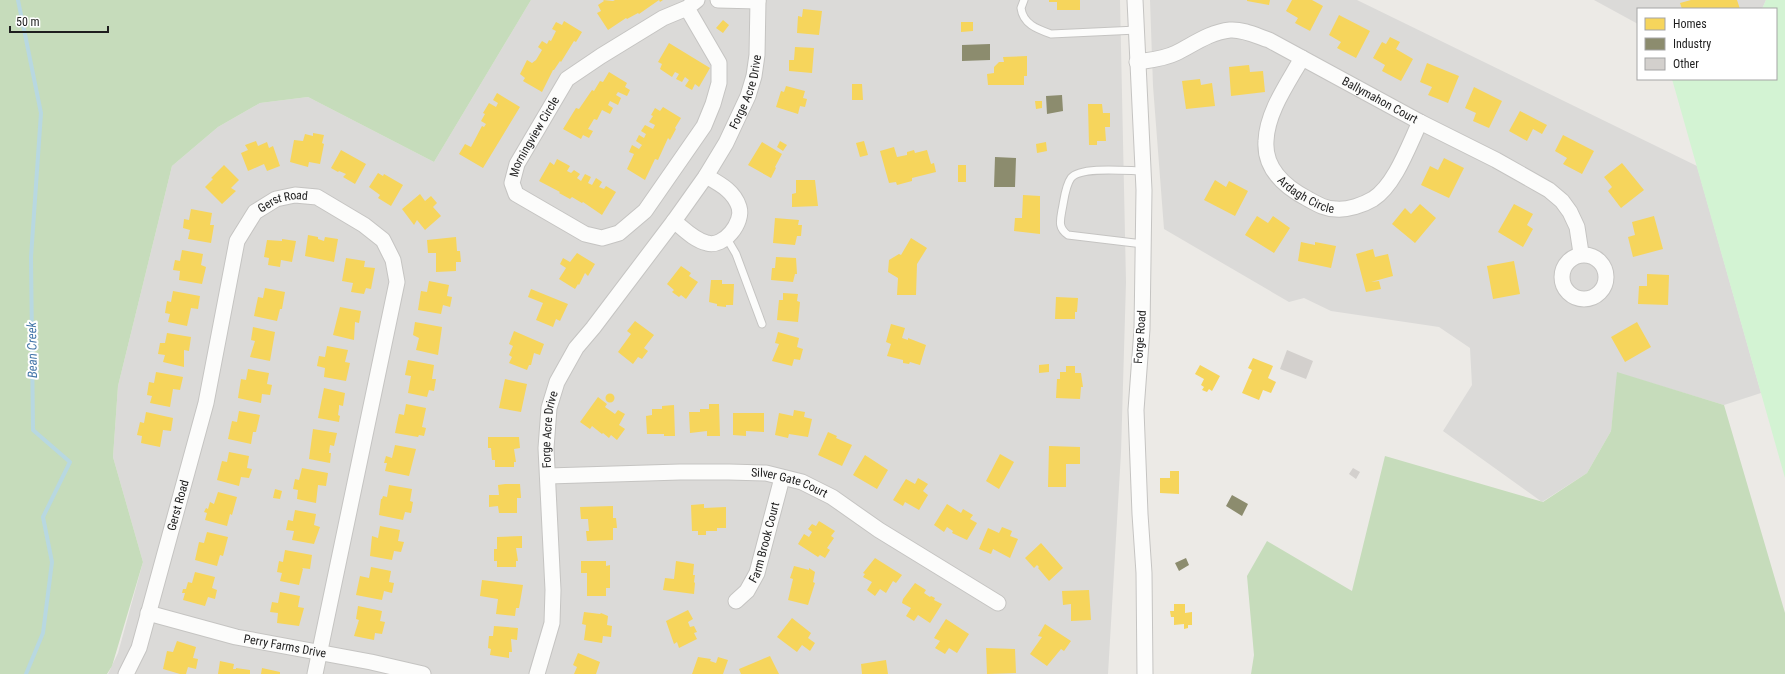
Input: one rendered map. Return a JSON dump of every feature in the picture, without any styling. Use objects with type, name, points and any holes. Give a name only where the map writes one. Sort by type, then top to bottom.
[{"type":"street","points":[[718,0],[758,0]]},
{"type":"street","name":"Forge Acre Drive","points":[[537,674],[552,623],[553,590],[546,448],[549,408],[557,382],[576,348],[593,328],[674,221],[706,176],[726,143],[748,96],[757,55],[758,0]]},
{"type":"street","name":"Forge Road","points":[[1135,0],[1143,171],[1142,329],[1136,410],[1144,573],[1145,674]]},
{"type":"street","name":"Morningview Circle","points":[[692,4],[719,63],[719,83],[713,104],[704,126],[645,211],[620,233],[602,238],[584,234],[516,194],[512,182],[517,164],[567,79],[656,22],[692,4]]},
{"type":"street","name":"Ballymahon Court","points":[[1137,62],[1159,59],[1175,54],[1217,32],[1231,30],[1246,32],[1269,40],[1361,88],[1420,122],[1532,180],[1562,200],[1577,227],[1581,254]]},
{"type":"street","name":"Ardagh Circle","points":[[1302,58],[1275,108],[1269,123],[1266,142],[1272,169],[1290,190],[1322,207],[1336,210],[1362,204],[1374,198],[1384,190],[1395,173],[1420,122]]},
{"type":"street","points":[[674,221],[697,239],[708,244],[713,244],[726,237],[737,222],[740,213],[739,206],[728,189],[706,176]]},
{"type":"street","name":"Gerst Road","points":[[126,674],[139,648],[206,402],[237,241],[254,212],[276,199],[295,195],[317,197],[364,225],[383,240],[393,260],[397,282],[315,674]]},
{"type":"street","name":"Silver Gate Court","points":[[548,476],[715,472],[766,473],[802,482],[832,497],[879,530],[998,603]]},
{"type":"street","name":"Farm Brook Court","points":[[736,601],[747,591],[757,573],[782,478]]},
{"type":"street","name":"Perry Farms Drive","points":[[148,613],[236,637],[371,662],[423,674]]},
{"type":"lane","points":[[1024,0],[1021,8],[1024,20],[1038,30],[1051,34],[1137,30]]},
{"type":"lane","points":[[1143,171],[1090,171],[1074,174],[1070,179],[1065,194],[1060,226],[1068,235],[1143,244]]},
{"type":"lane","points":[[726,237],[736,254],[762,324]]},
{"type":"shaded area","points":[[531,0],[1120,0],[1126,282],[1121,453],[1108,674],[108,674],[118,653],[143,562],[113,457],[118,386],[172,166],[218,127],[260,103],[308,97],[434,162]]},
{"type":"shaded area","points":[[1150,0],[1357,0],[1697,166],[1761,393],[1724,405],[1618,373],[1611,431],[1587,473],[1542,502],[1443,431],[1472,385],[1470,348],[1439,327],[1331,311],[1304,298],[1289,302],[1164,229],[1153,86]]},
{"type":"shaded area","points":[[1594,0],[1766,0],[1762,8],[1637,8],[1637,23]]},
{"type":"green space","points":[[0,0],[531,0],[434,162],[308,97],[260,103],[218,127],[172,166],[118,386],[113,457],[143,562],[112,666],[107,674],[0,674]]},
{"type":"green space","points":[[1766,0],[1785,0],[1785,478],[1672,80],[1777,80],[1777,8],[1762,8]]},
{"type":"green space","points":[[1617,372],[1724,405],[1785,613],[1785,674],[1251,674],[1254,655],[1247,576],[1267,541],[1352,591],[1385,456],[1543,502],[1587,473],[1611,431]]},
{"type":"building: Homes","points":[[603,0],[659,0],[639,14],[638,13],[627,19],[626,18],[608,30],[597,13],[601,11],[598,5],[604,1]]},
{"type":"building: Homes","points":[[1049,0],[1080,0],[1080,10],[1057,10],[1057,2],[1049,2]]},
{"type":"building: Homes","points":[[1247,0],[1270,0],[1269,5]]},
{"type":"building: Homes","points":[[1292,0],[1312,0],[1323,6],[1310,31],[1295,23],[1298,18],[1286,11]]},
{"type":"building: Homes","points":[[1691,0],[1737,0],[1740,8],[1682,8],[1680,3]]},
{"type":"building: Homes","points":[[803,9],[822,11],[819,35],[797,33],[798,16],[802,17]]},
{"type":"building: Homes","points":[[1339,15],[1370,31],[1356,58],[1337,48],[1341,42],[1329,35]]},
{"type":"building: Homes","points":[[723,20],[729,25],[723,33],[716,28]]},
{"type":"building: Homes","points":[[564,21],[582,32],[576,42],[574,41],[561,62],[560,61],[553,70],[542,92],[523,81],[525,78],[520,74],[527,60],[532,63],[536,60],[542,50],[538,47],[542,41],[547,44],[549,40],[551,41],[556,31],[552,29],[556,22],[562,25]]},
{"type":"building: Homes","points":[[961,22],[973,22],[973,31],[961,32]]},
{"type":"building: Homes","points":[[1390,37],[1400,42],[1396,49],[1413,59],[1401,81],[1382,71],[1385,65],[1373,58],[1382,42],[1386,44]]},
{"type":"building: Homes","points":[[669,43],[710,68],[699,87],[695,84],[692,90],[685,86],[689,80],[685,77],[682,82],[676,79],[679,74],[675,72],[672,77],[660,69],[662,64],[658,62]]},
{"type":"building: Homes","points":[[795,47],[814,48],[812,73],[789,71],[789,60],[794,60]]},
{"type":"building: Homes","points":[[1027,56],[1027,76],[1024,76],[1024,85],[988,85],[987,74],[994,73],[994,67],[999,62],[1004,62],[1003,57]]},
{"type":"building: Homes","points":[[1427,63],[1459,76],[1448,103],[1428,95],[1432,87],[1420,82]]},
{"type":"building: Homes","points":[[1249,65],[1250,72],[1263,71],[1265,92],[1231,96],[1229,67]]},
{"type":"building: Homes","points":[[609,72],[627,83],[625,87],[630,90],[627,96],[618,92],[616,95],[621,98],[618,105],[610,101],[608,105],[613,108],[610,114],[602,110],[597,120],[594,119],[588,129],[593,131],[589,138],[583,135],[581,139],[563,129],[576,108],[579,109],[592,90],[594,91],[600,81],[603,82]]},
{"type":"building: Homes","points":[[1200,79],[1201,85],[1212,83],[1215,106],[1186,109],[1182,81]]},
{"type":"building: Homes","points":[[852,84],[862,84],[863,100],[852,100]]},
{"type":"building: Homes","points":[[786,86],[805,91],[803,98],[807,99],[805,107],[800,106],[798,114],[776,107],[781,91],[784,92]]},
{"type":"building: Homes","points":[[1474,87],[1502,101],[1489,128],[1473,121],[1476,113],[1465,108]]},
{"type":"building: Homes","points":[[497,93],[520,107],[483,168],[459,154],[465,144],[471,147],[482,126],[484,127],[486,124],[481,121],[485,114],[483,113],[489,103],[496,107],[498,103],[493,100]]},
{"type":"building: Homes","points":[[1035,101],[1042,101],[1042,108],[1036,109]]},
{"type":"building: Homes","points":[[1088,104],[1102,104],[1103,113],[1110,113],[1110,127],[1105,127],[1106,141],[1097,141],[1097,145],[1089,145]]},
{"type":"building: Homes","points":[[663,107],[681,118],[670,140],[668,138],[658,160],[655,159],[645,180],[627,169],[634,154],[629,152],[632,145],[639,149],[642,145],[636,141],[639,135],[644,138],[646,134],[641,131],[645,125],[653,129],[655,125],[649,122],[653,116],[651,115],[655,108],[660,111]]},
{"type":"building: Homes","points":[[1520,111],[1547,125],[1542,134],[1533,129],[1527,141],[1509,131]]},
{"type":"building: Homes","points":[[313,133],[324,135],[322,143],[324,144],[320,164],[309,162],[308,167],[290,162],[294,140],[303,141],[305,134],[313,136]]},
{"type":"building: Homes","points":[[1563,135],[1594,151],[1582,174],[1563,164],[1567,158],[1555,151]]},
{"type":"building: Homes","points":[[256,141],[258,146],[267,142],[269,148],[273,146],[280,166],[267,171],[264,164],[248,171],[241,153],[248,150],[245,145]]},
{"type":"building: Homes","points":[[780,141],[787,145],[783,151],[777,147]]},
{"type":"building: Homes","points":[[864,141],[868,155],[860,157],[856,143]]},
{"type":"building: Homes","points":[[762,142],[782,154],[771,178],[748,165]]},
{"type":"building: Homes","points":[[1046,142],[1047,151],[1037,153],[1036,144]]},
{"type":"building: Homes","points":[[894,147],[897,157],[907,155],[907,152],[914,150],[915,153],[927,150],[931,164],[934,163],[936,172],[912,178],[912,181],[897,185],[896,182],[889,183],[880,151]]},
{"type":"building: Homes","points":[[341,150],[366,164],[355,184],[343,177],[346,174],[331,168]]},
{"type":"building: Homes","points":[[1444,158],[1464,168],[1449,198],[1421,185],[1430,166],[1438,170]]},
{"type":"building: Homes","points":[[557,159],[570,166],[567,171],[571,173],[574,170],[580,174],[577,178],[581,181],[585,174],[591,177],[588,183],[592,185],[596,178],[602,182],[599,187],[604,189],[606,186],[616,192],[602,215],[583,202],[582,203],[572,197],[570,199],[539,181],[550,162],[554,165]]},
{"type":"building: Homes","points":[[1622,163],[1644,190],[1621,208],[1608,191],[1612,187],[1604,177]]},
{"type":"building: Homes","points":[[224,165],[239,180],[231,188],[236,191],[222,204],[205,187],[213,179],[211,178]]},
{"type":"building: Homes","points":[[958,165],[966,165],[966,182],[958,182]]},
{"type":"building: Homes","points":[[378,173],[383,176],[384,174],[403,185],[391,206],[378,198],[380,195],[369,187]]},
{"type":"building: Homes","points":[[796,180],[815,180],[818,206],[792,207],[792,194],[796,193]]},
{"type":"building: Homes","points":[[1215,180],[1226,187],[1229,181],[1248,191],[1235,216],[1204,200]]},
{"type":"building: Homes","points":[[420,194],[425,201],[431,196],[437,203],[433,207],[441,216],[425,230],[417,220],[414,225],[402,209]]},
{"type":"building: Homes","points":[[1023,195],[1040,196],[1040,234],[1014,231],[1015,218],[1022,218]]},
{"type":"building: Homes","points":[[1420,204],[1436,218],[1415,243],[1392,224],[1405,208],[1411,214]]},
{"type":"building: Homes","points":[[1514,204],[1533,214],[1527,225],[1533,229],[1523,247],[1498,232]]},
{"type":"building: Homes","points":[[191,209],[212,213],[210,225],[214,225],[211,243],[188,239],[190,230],[183,228],[184,219],[189,220]]},
{"type":"building: Homes","points":[[1257,216],[1268,223],[1273,216],[1290,228],[1274,253],[1245,235]]},
{"type":"building: Homes","points":[[1654,216],[1663,249],[1633,257],[1628,237],[1635,235],[1632,222]]},
{"type":"building: Homes","points":[[775,218],[799,220],[798,225],[802,225],[801,236],[797,236],[795,245],[773,243]]},
{"type":"building: Homes","points":[[308,235],[318,237],[318,239],[324,241],[325,237],[338,239],[334,262],[305,256]]},
{"type":"building: Homes","points":[[456,237],[457,251],[460,251],[461,262],[456,262],[456,271],[436,272],[436,253],[428,253],[427,240]]},
{"type":"building: Homes","points":[[911,238],[927,248],[917,264],[916,295],[897,295],[898,278],[888,272],[889,260],[899,254],[901,255]]},
{"type":"building: Homes","points":[[282,239],[296,241],[292,262],[281,260],[280,267],[268,265],[269,258],[264,257],[267,240],[282,241]]},
{"type":"building: Homes","points":[[1301,242],[1315,245],[1315,242],[1336,246],[1331,268],[1298,261]]},
{"type":"building: Homes","points":[[1373,249],[1375,257],[1388,254],[1393,276],[1371,282],[1379,281],[1381,289],[1366,292],[1356,254]]},
{"type":"building: Homes","points":[[182,250],[203,254],[201,265],[206,267],[202,284],[179,280],[180,271],[173,270],[175,260],[180,261]]},
{"type":"building: Homes","points":[[577,253],[595,264],[588,276],[585,273],[579,285],[578,284],[575,289],[559,279],[566,268],[560,264],[563,258],[570,262]]},
{"type":"building: Homes","points":[[776,257],[796,258],[797,274],[795,274],[793,282],[771,280],[772,268],[775,268]]},
{"type":"building: Homes","points":[[346,258],[365,261],[364,267],[375,268],[371,289],[366,288],[364,294],[351,292],[353,283],[342,281]]},
{"type":"building: Homes","points":[[1514,261],[1520,294],[1493,299],[1487,266]]},
{"type":"building: Homes","points":[[681,266],[691,273],[689,276],[698,282],[686,299],[681,295],[679,297],[672,292],[674,290],[667,284]]},
{"type":"building: Homes","points":[[1647,274],[1669,275],[1668,305],[1638,304],[1639,286],[1647,286]]},
{"type":"building: Homes","points":[[711,280],[722,280],[722,284],[734,284],[733,305],[726,305],[726,307],[717,306],[717,304],[709,302]]},
{"type":"building: Homes","points":[[429,281],[449,285],[447,296],[452,297],[450,307],[443,305],[441,314],[418,310],[421,291],[427,292]]},
{"type":"building: Homes","points":[[265,288],[285,292],[282,309],[280,309],[277,321],[254,316],[258,297],[263,298]]},
{"type":"building: Homes","points":[[531,289],[568,304],[560,321],[556,319],[553,327],[536,320],[543,303],[528,297]]},
{"type":"building: Homes","points":[[173,291],[200,296],[198,309],[191,308],[187,326],[168,322],[170,314],[165,313],[167,301],[171,302]]},
{"type":"building: Homes","points":[[783,293],[798,294],[797,301],[800,302],[798,322],[777,320],[779,300],[783,300]]},
{"type":"building: Homes","points":[[1056,297],[1078,298],[1075,319],[1055,319]]},
{"type":"building: Homes","points":[[340,307],[361,311],[359,323],[355,322],[354,340],[333,335]]},
{"type":"building: Homes","points":[[635,321],[654,335],[644,348],[648,351],[642,359],[638,357],[633,364],[618,352],[631,334],[627,331]]},
{"type":"building: Homes","points":[[415,322],[442,327],[438,355],[416,350],[419,338],[413,335]]},
{"type":"building: Homes","points":[[1637,322],[1651,347],[1625,362],[1611,337]]},
{"type":"building: Homes","points":[[891,324],[905,328],[902,338],[908,340],[908,338],[926,345],[920,365],[910,362],[909,364],[903,363],[903,360],[887,356],[891,344],[886,342]]},
{"type":"building: Homes","points":[[253,327],[275,332],[270,361],[250,357],[255,341],[251,340]]},
{"type":"building: Homes","points":[[514,331],[544,344],[540,355],[534,353],[531,365],[529,365],[527,370],[509,363],[512,357],[509,355],[513,346],[509,344]]},
{"type":"building: Homes","points":[[778,332],[799,338],[797,347],[803,349],[800,360],[794,359],[792,366],[772,361],[779,344],[775,343]]},
{"type":"building: Homes","points":[[167,333],[191,337],[189,351],[184,350],[184,367],[163,362],[165,355],[158,354],[160,343],[165,343]]},
{"type":"building: Homes","points":[[327,346],[348,350],[345,362],[350,363],[346,381],[324,377],[325,368],[317,366],[319,356],[325,357]]},
{"type":"building: Homes","points":[[1253,358],[1273,366],[1268,378],[1276,382],[1271,393],[1263,390],[1259,400],[1242,393],[1252,370],[1248,368]]},
{"type":"building: Homes","points":[[408,360],[434,365],[432,379],[436,379],[434,391],[429,390],[427,397],[408,393],[411,376],[405,375]]},
{"type":"building: Homes","points":[[1049,364],[1049,372],[1039,373],[1039,365]]},
{"type":"building: Homes","points":[[1200,365],[1220,376],[1212,391],[1209,389],[1207,392],[1202,390],[1204,387],[1201,385],[1204,379],[1195,374]]},
{"type":"building: Homes","points":[[1066,366],[1075,366],[1075,373],[1081,373],[1083,387],[1081,387],[1080,399],[1056,398],[1057,379],[1060,379],[1060,372],[1066,372]]},
{"type":"building: Homes","points":[[248,369],[269,373],[267,384],[272,385],[270,395],[262,394],[261,403],[238,398],[241,379],[246,380]]},
{"type":"building: Homes","points":[[156,372],[183,377],[180,390],[173,389],[170,407],[150,403],[152,396],[147,395],[149,382],[154,383]]},
{"type":"building: Homes","points":[[505,379],[527,384],[521,412],[499,408]]},
{"type":"building: Homes","points":[[324,388],[345,393],[343,406],[339,405],[339,422],[318,418]]},
{"type":"building: Homes","points":[[610,393],[615,398],[610,403],[605,398]]},
{"type":"building: Homes","points":[[598,397],[607,404],[605,407],[615,414],[618,410],[625,414],[619,425],[625,429],[617,440],[611,435],[609,438],[592,426],[590,429],[580,422]]},
{"type":"building: Homes","points":[[406,404],[426,408],[422,427],[426,428],[424,436],[419,435],[418,437],[395,433],[399,414],[404,415]]},
{"type":"building: Homes","points":[[709,404],[719,404],[720,436],[707,436],[707,431],[690,433],[689,412],[700,412],[700,409],[709,409]]},
{"type":"building: Homes","points":[[674,405],[675,436],[664,436],[664,434],[647,434],[646,416],[652,415],[652,409],[662,409],[662,406]]},
{"type":"building: Homes","points":[[794,410],[805,412],[804,417],[812,419],[808,437],[789,434],[788,438],[775,435],[779,413],[793,416]]},
{"type":"building: Homes","points":[[239,411],[260,415],[256,432],[253,432],[251,444],[228,439],[232,421],[237,422]]},
{"type":"building: Homes","points":[[146,412],[173,418],[171,431],[163,430],[160,447],[141,443],[142,436],[137,435],[140,422],[144,423]]},
{"type":"building: Homes","points":[[733,413],[764,413],[764,432],[746,431],[746,436],[733,435]]},
{"type":"building: Homes","points":[[313,429],[337,433],[334,446],[330,445],[330,463],[309,459]]},
{"type":"building: Homes","points":[[828,432],[837,436],[836,438],[852,445],[842,466],[818,455]]},
{"type":"building: Homes","points":[[488,437],[519,437],[520,448],[514,449],[516,462],[514,462],[514,467],[495,467],[495,460],[492,460],[491,448],[488,448]]},
{"type":"building: Homes","points":[[395,445],[416,449],[409,476],[385,471],[387,463],[384,463],[386,456],[392,458]]},
{"type":"building: Homes","points":[[1049,446],[1080,447],[1080,464],[1066,464],[1066,487],[1048,487]]},
{"type":"building: Homes","points":[[229,452],[249,456],[247,468],[252,469],[249,478],[241,477],[239,486],[217,480],[222,461],[227,462]]},
{"type":"building: Homes","points":[[1000,454],[1014,462],[999,489],[986,481]]},
{"type":"building: Homes","points":[[865,455],[888,470],[877,489],[853,475]]},
{"type":"building: Homes","points":[[302,468],[328,473],[326,486],[318,485],[316,503],[297,499],[298,490],[293,489],[295,479],[299,480]]},
{"type":"building: Homes","points":[[1170,471],[1179,471],[1179,494],[1160,493],[1160,478],[1170,478]]},
{"type":"building: Homes","points":[[918,478],[928,484],[923,491],[928,495],[919,510],[905,502],[903,506],[893,500],[906,479],[915,484]]},
{"type":"building: Homes","points":[[520,484],[521,498],[517,498],[517,513],[499,513],[498,506],[489,507],[489,495],[499,495],[498,485]]},
{"type":"building: Homes","points":[[389,485],[412,489],[410,501],[413,502],[411,513],[405,512],[403,520],[379,515],[381,499],[383,496],[387,497]]},
{"type":"building: Homes","points":[[275,489],[282,491],[280,499],[273,498]]},
{"type":"building: Homes","points":[[218,492],[237,497],[227,526],[205,520],[207,513],[204,512],[206,508],[208,509],[210,502],[214,504]]},
{"type":"building: Homes","points":[[704,504],[704,508],[726,507],[726,528],[717,528],[717,531],[706,531],[706,535],[698,535],[698,531],[692,531],[691,505]]},
{"type":"building: Homes","points":[[947,504],[961,513],[963,509],[973,515],[970,519],[977,523],[967,540],[952,533],[953,531],[947,527],[944,532],[934,525]]},
{"type":"building: Homes","points":[[613,506],[613,518],[616,518],[617,528],[613,528],[613,540],[587,541],[586,531],[589,531],[588,519],[581,519],[580,507]]},
{"type":"building: Homes","points":[[295,510],[316,514],[314,525],[320,527],[314,544],[292,540],[294,531],[286,530],[288,520],[293,521]]},
{"type":"building: Homes","points":[[819,521],[835,531],[831,536],[834,538],[827,548],[830,550],[825,558],[820,555],[818,557],[798,544],[804,534],[809,537],[812,532],[808,529],[812,524],[816,526]]},
{"type":"building: Homes","points":[[380,526],[400,530],[398,541],[404,542],[401,552],[394,551],[392,560],[370,556],[372,536],[378,538]]},
{"type":"building: Homes","points":[[1002,527],[1012,531],[1010,536],[1018,539],[1010,558],[993,549],[991,554],[979,549],[988,528],[999,533]]},
{"type":"building: Homes","points":[[207,532],[228,537],[223,556],[220,555],[217,566],[195,560],[199,542],[204,543]]},
{"type":"building: Homes","points":[[522,536],[522,548],[516,548],[518,561],[516,561],[516,567],[497,567],[497,561],[494,561],[494,549],[497,549],[497,537]]},
{"type":"building: Homes","points":[[1041,543],[1063,568],[1049,581],[1037,565],[1034,568],[1025,558]]},
{"type":"building: Homes","points":[[285,550],[312,555],[310,569],[302,568],[299,585],[280,581],[282,573],[277,572],[279,561],[283,562]]},
{"type":"building: Homes","points":[[875,558],[902,575],[896,583],[893,581],[886,593],[880,589],[875,596],[867,590],[872,582],[863,577],[865,574],[863,573]]},
{"type":"building: Homes","points":[[581,561],[606,561],[606,566],[610,565],[610,588],[606,588],[606,596],[587,596],[587,573],[581,573]]},
{"type":"building: Homes","points":[[676,561],[694,564],[694,594],[663,590],[665,578],[674,579]]},
{"type":"building: Homes","points":[[794,566],[809,570],[809,568],[815,572],[813,582],[815,583],[808,605],[788,600],[793,579],[790,578]]},
{"type":"building: Homes","points":[[371,567],[391,571],[389,582],[394,583],[392,593],[384,591],[382,600],[356,595],[360,576],[369,578]]},
{"type":"building: Homes","points":[[195,572],[215,577],[212,588],[217,590],[215,599],[208,597],[205,606],[183,600],[185,593],[182,593],[183,589],[186,589],[188,582],[192,583]]},
{"type":"building: Homes","points":[[482,580],[523,585],[519,608],[516,608],[515,616],[496,614],[498,599],[480,596]]},
{"type":"building: Homes","points":[[915,583],[926,590],[924,593],[935,598],[934,600],[942,604],[930,623],[918,615],[914,621],[906,616],[911,608],[902,603],[903,599]]},
{"type":"building: Homes","points":[[1089,590],[1091,620],[1071,621],[1071,604],[1063,605],[1062,591]]},
{"type":"building: Homes","points":[[280,592],[300,596],[298,607],[304,608],[299,626],[277,623],[278,613],[270,612],[272,602],[278,603]]},
{"type":"building: Homes","points":[[1174,604],[1185,604],[1185,613],[1192,612],[1192,625],[1188,625],[1188,628],[1184,629],[1184,624],[1174,625],[1174,617],[1171,617],[1170,611],[1174,611]]},
{"type":"building: Homes","points":[[358,606],[382,611],[380,621],[385,622],[382,634],[375,633],[374,640],[354,636],[359,620],[356,619]]},
{"type":"building: Homes","points":[[688,610],[693,619],[688,622],[690,627],[694,626],[697,632],[694,633],[697,639],[679,648],[677,642],[674,644],[666,621]]},
{"type":"building: Homes","points":[[584,612],[601,613],[608,616],[607,625],[612,626],[611,637],[603,636],[602,643],[584,640],[586,625],[582,624]]},
{"type":"building: Homes","points":[[792,618],[811,633],[808,638],[815,643],[810,651],[802,645],[797,652],[777,637]]},
{"type":"building: Homes","points":[[946,619],[969,634],[957,653],[949,648],[945,654],[935,648],[940,641],[934,638]]},
{"type":"building: Homes","points":[[1045,624],[1071,641],[1064,651],[1061,649],[1047,666],[1030,654],[1042,637],[1038,636]]},
{"type":"building: Homes","points":[[494,626],[518,628],[517,640],[511,639],[512,652],[509,652],[509,658],[490,655],[491,649],[488,648],[489,636],[493,636]]},
{"type":"building: Homes","points":[[177,641],[196,647],[193,658],[198,659],[196,669],[188,667],[186,674],[180,674],[163,669],[167,651],[173,652]]},
{"type":"building: Homes","points":[[986,648],[1015,649],[1016,673],[987,674]]},
{"type":"building: Homes","points":[[578,653],[600,662],[596,674],[574,674],[577,667],[573,665]]},
{"type":"building: Homes","points":[[770,656],[779,674],[741,674],[739,669]]},
{"type":"building: Homes","points":[[698,657],[711,659],[710,661],[716,663],[718,657],[728,660],[723,674],[692,674]]},
{"type":"building: Homes","points":[[886,660],[888,674],[862,674],[861,664]]},
{"type":"building: Homes","points":[[220,661],[234,664],[233,669],[250,670],[250,674],[218,674]]},
{"type":"building: Homes","points":[[262,668],[280,672],[280,674],[261,674]]},
{"type":"building: Industry","points":[[990,44],[990,60],[962,61],[962,45]]},
{"type":"building: Industry","points":[[1062,95],[1063,111],[1047,114],[1046,96]]},
{"type":"building: Industry","points":[[995,157],[1016,158],[1015,187],[994,187]]},
{"type":"building: Industry","points":[[1232,495],[1248,504],[1242,516],[1226,506]]},
{"type":"building: Industry","points":[[1186,558],[1189,565],[1179,571],[1175,563]]},
{"type":"building: Other","points":[[1287,350],[1313,361],[1306,379],[1280,369]]},
{"type":"building: Other","points":[[1353,468],[1360,472],[1356,479],[1349,474]]},
{"type":"waterway","name":"Bean Creek","points":[[18,0],[41,113],[31,257],[33,430],[70,462],[43,517],[52,562],[43,633],[26,674]]}]
